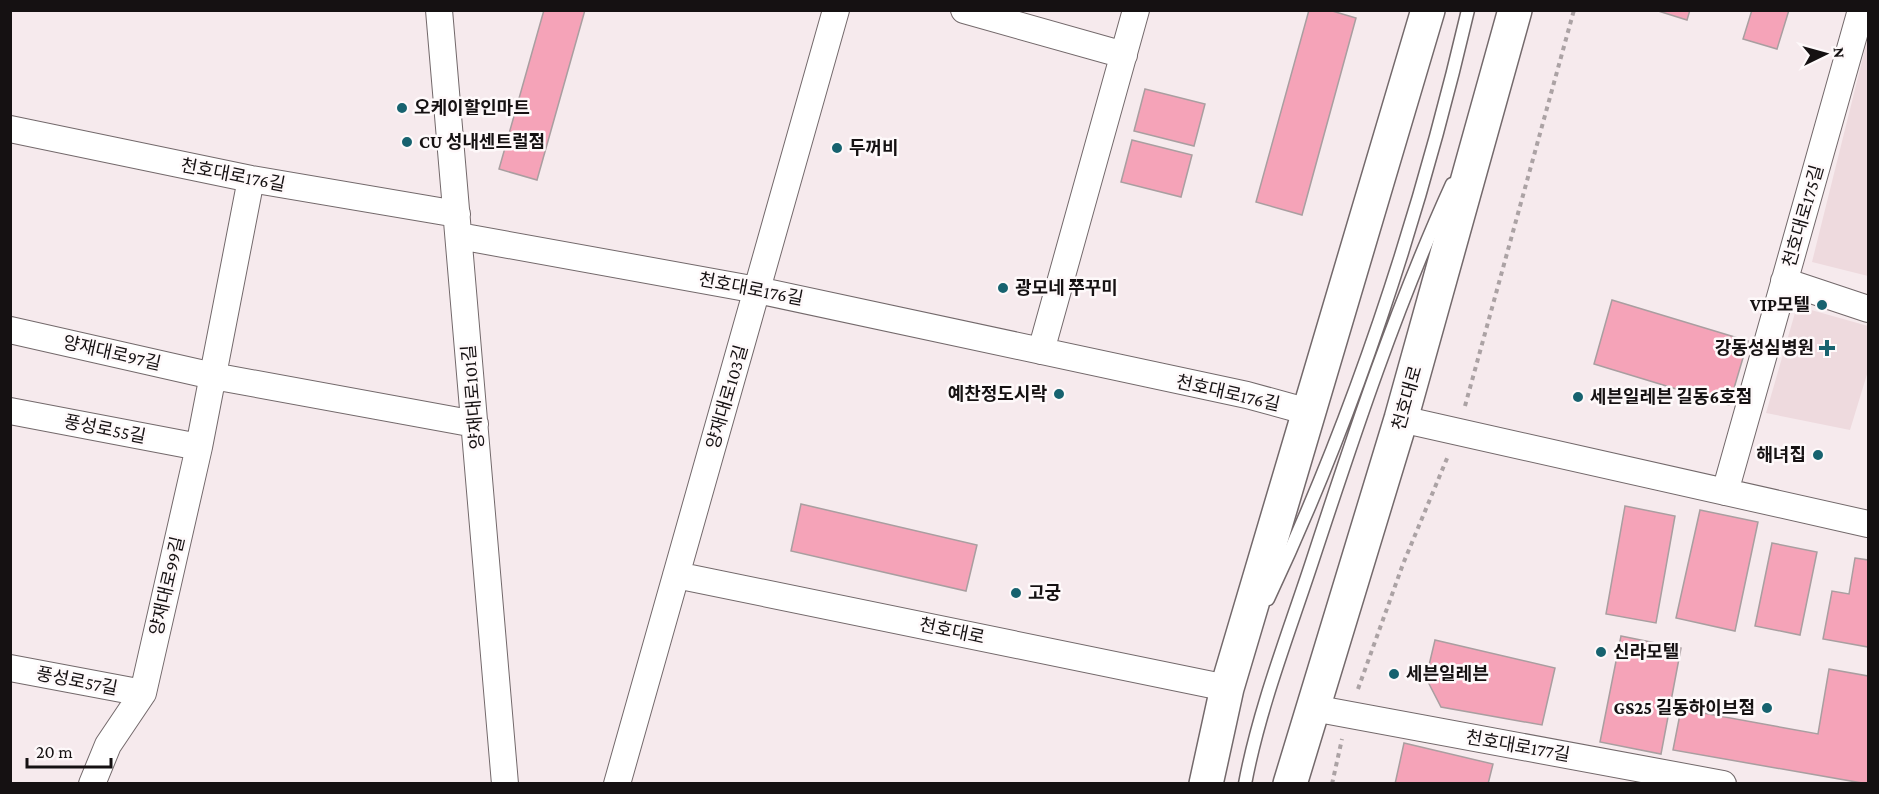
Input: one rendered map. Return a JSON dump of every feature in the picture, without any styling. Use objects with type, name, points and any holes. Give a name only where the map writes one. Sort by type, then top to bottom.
[{"type":"main road","points":[[1206,783],[1227,688],[1428,10]]},
{"type":"main road","name":"천호대로","points":[[1290,783],[1401,419],[1515,10]]},
{"type":"street","name":"양재대로101길","points":[[439,10],[505,783]]},
{"type":"street","name":"양재대로103길","points":[[617,783],[836,10]]},
{"type":"street","points":[[964,10],[1124,55]]},
{"type":"street","points":[[1041,351],[1136,10]]},
{"type":"street","name":"천호대로175길","points":[[1725,492],[1861,10]]},
{"type":"street","name":"천호대로176길","points":[[10,129],[1247,395],[1309,412]]},
{"type":"street","name":"양재대로99길","points":[[92,783],[108,745],[143,693],[199,447],[251,179]]},
{"type":"street","points":[[1784,281],[1869,309]]},
{"type":"street","name":"양재대로97길","points":[[10,330],[213,376]]},
{"type":"street","points":[[213,376],[476,424]]},
{"type":"street","name":"풍성로55길","points":[[10,411],[199,447]]},
{"type":"street","points":[[1401,419],[1869,524]]},
{"type":"street","name":"천호대로","points":[[676,574],[1227,688]]},
{"type":"street","name":"풍성로57길","points":[[10,668],[143,693]]},
{"type":"street","name":"천호대로177길","points":[[1313,708],[1723,783]]},
{"type":"lane","points":[[1227,688],[1306,519],[1384,308],[1452,79],[1468,10]]},
{"type":"lane","points":[[1245,783],[1250,759],[1289,632],[1365,398],[1415,265],[1492,95]]},
{"type":"path","points":[[1332,783],[1348,714],[1403,564],[1458,432],[1574,10]]},
{"type":"shaded area","points":[[1868,37],[1868,276],[1812,262]]},
{"type":"shaded area","name":"강동성심병원","points":[[1797,306],[1868,326],[1868,371],[1850,430],[1766,413]]},
{"type":"building","points":[[544,10],[585,10],[537,180],[499,169]]},
{"type":"building","points":[[1309,10],[1329,10],[1356,18],[1302,215],[1256,202]]},
{"type":"building","points":[[1655,10],[1690,10],[1687,20]]},
{"type":"building","points":[[1752,10],[1789,10],[1777,49],[1743,39]]},
{"type":"building","points":[[1145,89],[1205,104],[1194,146],[1134,131]]},
{"type":"building","points":[[1132,140],[1192,155],[1181,197],[1121,182]]},
{"type":"building","points":[[1612,300],[1748,341],[1729,405],[1594,364]]},
{"type":"building","points":[[801,504],[977,545],[966,591],[791,551]]},
{"type":"building","points":[[1625,506],[1675,516],[1656,623],[1606,614]]},
{"type":"building","points":[[1700,510],[1758,522],[1735,631],[1676,618]]},
{"type":"building","points":[[1772,543],[1817,552],[1800,635],[1755,626]]},
{"type":"building","points":[[1855,558],[1868,560],[1868,647],[1823,639],[1832,591],[1849,594]]},
{"type":"building","points":[[1621,636],[1681,648],[1661,754],[1600,742]]},
{"type":"building","points":[[1435,640],[1555,668],[1542,725],[1441,707],[1426,678]]},
{"type":"building","points":[[1829,669],[1868,676],[1868,784],[1673,750],[1681,709],[1818,734]]},
{"type":"building","points":[[1404,743],[1493,764],[1488,784],[1395,784]]},
{"type":"place","name":"오케이할인마트","points":[[402,108]]},
{"type":"place","name":"CU 성내센트럴점","points":[[407,142]]},
{"type":"place","name":"두꺼비","points":[[837,148]]},
{"type":"place","name":"광모네 쭈꾸미","points":[[1003,288]]},
{"type":"place","name":"VIP모텔","points":[[1822,305]]},
{"type":"place","name":"강동성심병원","points":[[1827,348]]},
{"type":"place","name":"예찬정도시락","points":[[1059,394]]},
{"type":"place","name":"세븐일레븐 길동6호점","points":[[1578,397]]},
{"type":"place","name":"해녀집","points":[[1818,455]]},
{"type":"place","name":"고궁","points":[[1016,593]]},
{"type":"place","name":"신라모텔","points":[[1601,652]]},
{"type":"place","name":"세븐일레븐","points":[[1394,674]]},
{"type":"place","name":"GS25 길동하이브점","points":[[1767,708]]}]
